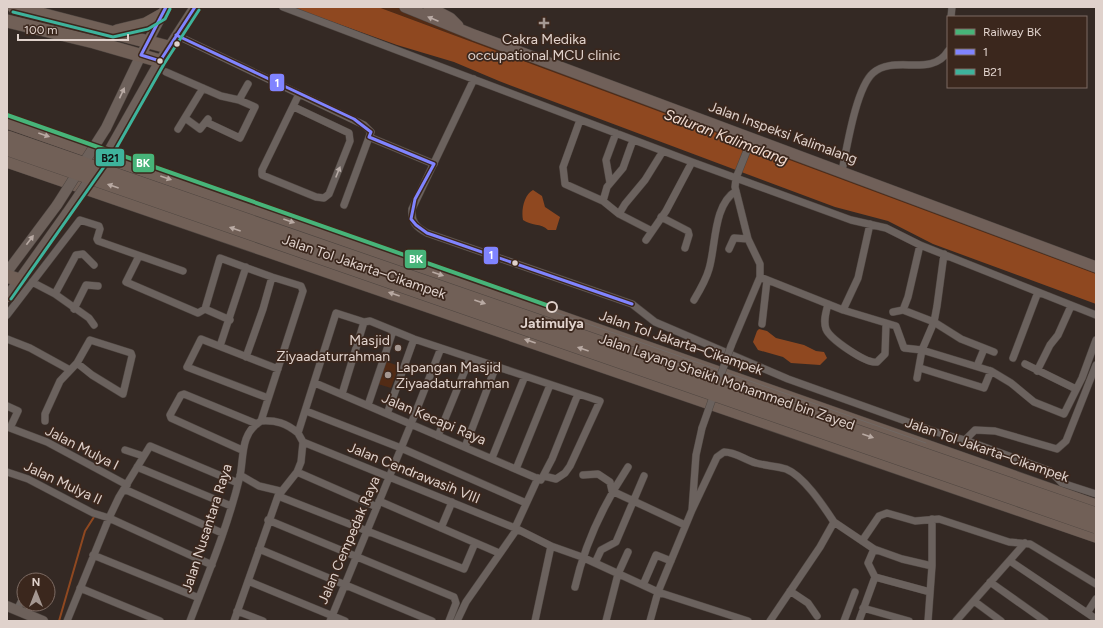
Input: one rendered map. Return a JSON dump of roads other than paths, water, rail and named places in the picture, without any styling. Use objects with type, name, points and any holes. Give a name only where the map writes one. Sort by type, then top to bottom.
[{"type":"highway","points":[[14,7],[168,47]]},
{"type":"highway","points":[[113,32],[146,24],[164,11]]},
{"type":"highway","points":[[7,21],[94,42],[140,55],[163,66]]},
{"type":"highway","name":"Jalan Tol Jakarta–Cikampek","points":[[7,122],[1096,506]]},
{"type":"highway","name":"Jalan Layang Sheikh Mohammed bin Zayed","points":[[7,138],[1096,514]]},
{"type":"highway","name":"Jalan Layang Sheikh Mohammed bin Zayed","points":[[7,149],[1096,527]]},
{"type":"highway","name":"Jalan Tol Jakarta–Cikampek","points":[[7,161],[1096,536]]},
{"type":"main road","points":[[7,296],[67,213],[109,151],[163,66],[168,47],[195,7]]},
{"type":"main road","name":"Jalan Inspeksi Kalimalang","points":[[405,7],[447,25],[460,28],[751,140],[842,171],[1096,267]]},
{"type":"main road","name":"Jalan Inspeksi Kalimalang","points":[[429,7],[450,18],[460,28]]},
{"type":"main road","points":[[7,272],[57,205],[106,128],[140,55],[164,11]]},
{"type":"main road","points":[[12,608],[42,621]]},
{"type":"street","points":[[283,7],[692,162],[737,176],[851,220],[886,228],[920,245],[1096,316]]},
{"type":"street","points":[[176,35],[364,125],[371,132],[344,205]]},
{"type":"street","points":[[842,171],[859,95],[873,73],[885,66],[895,64],[919,65],[936,63],[947,52]]},
{"type":"street","points":[[163,66],[221,96],[239,100],[255,108],[240,138],[208,120],[202,128],[198,129],[185,118]]},
{"type":"street","points":[[474,79],[412,209],[411,218],[416,227],[427,233],[632,304],[655,322],[788,379],[1050,471],[1062,482],[1096,494]]},
{"type":"street","points":[[239,100],[248,84]]},
{"type":"street","points":[[178,129],[204,88]]},
{"type":"street","points":[[294,107],[348,131],[350,136],[350,141],[329,194],[324,198],[316,197],[263,177],[261,174],[299,94]]},
{"type":"street","points":[[580,120],[564,161],[564,178],[566,184],[603,201],[619,214],[652,231]]},
{"type":"street","points":[[610,183],[606,160],[616,133]]},
{"type":"street","points":[[369,137],[434,164]]},
{"type":"street","points":[[603,201],[610,183],[623,168],[633,140]]},
{"type":"street","points":[[751,140],[737,176],[736,191],[748,239],[752,250],[759,259],[763,278],[762,324]]},
{"type":"street","points":[[619,214],[624,204],[648,176],[663,151]]},
{"type":"street","points":[[646,240],[662,217],[692,162]]},
{"type":"street","points":[[694,300],[707,278],[710,267],[713,239],[720,215],[728,196],[736,191]]},
{"type":"street","points":[[662,217],[688,231],[689,235],[685,248]]},
{"type":"street","points":[[7,315],[19,280],[80,220],[99,226],[98,241],[183,270]]},
{"type":"street","points":[[843,310],[858,278],[870,224]]},
{"type":"street","points":[[729,249],[734,238],[748,239]]},
{"type":"street","points":[[903,310],[908,298],[920,245]]},
{"type":"street","points":[[55,294],[76,255],[83,254],[94,265]]},
{"type":"street","points":[[917,378],[922,350],[934,322],[943,274],[944,254]]},
{"type":"street","points":[[139,256],[126,282],[195,312],[205,309],[230,320]]},
{"type":"street","points":[[205,309],[220,258],[272,277],[264,310],[246,358]]},
{"type":"street","points":[[220,346],[230,320],[246,267]]},
{"type":"street","name":"Jalan Nusantara Raya","points":[[190,621],[212,565],[238,483],[242,450],[245,440],[259,422],[268,398],[278,370],[302,287],[272,277]]},
{"type":"street","points":[[763,278],[843,310],[887,325],[896,326],[899,331],[902,346],[922,350],[991,371],[1011,383],[1034,402],[1064,414],[1096,340]]},
{"type":"street","points":[[692,510],[696,455],[702,428],[731,346],[763,278]]},
{"type":"street","points":[[19,280],[55,294],[94,324]]},
{"type":"street","points":[[74,309],[86,285],[98,286]]},
{"type":"street","points":[[1013,358],[1038,292]]},
{"type":"street","points":[[828,304],[825,323],[830,334],[869,362],[877,362],[885,354],[887,325]]},
{"type":"street","points":[[1037,371],[1050,345],[1058,335],[1071,306]]},
{"type":"street","points":[[893,312],[903,310],[934,322],[961,338],[994,352]]},
{"type":"street","points":[[298,433],[315,383],[335,314],[338,313],[364,322],[370,321],[414,339],[598,400],[600,403],[570,466],[565,473],[556,479],[541,478]]},
{"type":"street","points":[[342,394],[364,322]]},
{"type":"street","points":[[368,405],[393,331]]},
{"type":"street","points":[[7,339],[30,348],[70,370]]},
{"type":"street","points":[[387,414],[414,339]]},
{"type":"street","points":[[45,421],[44,414],[60,381],[77,363],[90,340],[131,353],[132,356],[123,394],[92,375],[77,363]]},
{"type":"street","points":[[268,398],[187,367],[201,340],[220,346],[278,370]]},
{"type":"street","name":"Jalan Cempedak Raya","points":[[331,618],[441,348]]},
{"type":"street","points":[[977,366],[984,349]]},
{"type":"street","points":[[438,436],[470,358]]},
{"type":"street","points":[[1025,364],[1076,389]]},
{"type":"street","points":[[965,440],[975,430],[995,431],[1057,449],[1066,441],[1096,365]]},
{"type":"street","points":[[465,447],[496,366]]},
{"type":"street","points":[[920,368],[984,388],[991,371]]},
{"type":"street","points":[[492,458],[525,376]]},
{"type":"street","name":"Jalan Kecapi Raya","points":[[315,383],[516,469],[541,478]]},
{"type":"street","points":[[516,469],[550,384]]},
{"type":"street","points":[[234,621],[268,520],[279,494],[297,472],[303,453],[303,442],[298,433],[290,426],[281,422],[271,420],[259,422],[184,394],[180,397],[170,415],[171,418],[242,450]]},
{"type":"street","points":[[458,621],[466,602],[516,528],[526,503],[541,478],[578,394]]},
{"type":"street","name":"Jalan Mulya I","points":[[7,406],[18,410],[10,428],[47,442],[126,487]]},
{"type":"street","points":[[306,411],[401,448],[526,503]]},
{"type":"street","name":"Jalan Cendrawasih VIII","points":[[303,442],[516,528],[551,546],[594,563],[658,592],[748,621]]},
{"type":"street","points":[[67,621],[109,518],[148,449],[153,446],[238,483]]},
{"type":"street","points":[[125,450],[143,456]]},
{"type":"street","points":[[650,621],[658,592],[685,525],[717,457],[724,452],[730,452],[756,463],[787,469],[799,478],[814,494],[834,522],[874,550],[902,559],[932,566]]},
{"type":"street","points":[[138,468],[231,506]]},
{"type":"street","points":[[575,587],[582,558],[593,528],[612,491],[628,468]]},
{"type":"street","name":"Jalan Mulya II","points":[[7,472],[28,479],[93,512],[212,565]]},
{"type":"street","points":[[297,472],[441,528],[499,553]]},
{"type":"street","points":[[583,475],[598,474],[610,482],[612,491]]},
{"type":"street","points":[[240,475],[259,486],[464,570],[475,543]]},
{"type":"street","points":[[594,563],[601,550],[616,542],[644,476]]},
{"type":"street","points":[[126,487],[222,533]]},
{"type":"street","points":[[612,491],[685,525]]},
{"type":"street","points":[[441,528],[452,502]]},
{"type":"street","points":[[862,541],[879,516],[887,512],[915,521],[939,519],[1009,542],[1025,543],[1096,584]]},
{"type":"street","points":[[928,621],[932,566],[932,519]]},
{"type":"street","points":[[268,520],[454,597],[456,603],[450,621]]},
{"type":"street","points":[[770,621],[820,547],[834,522]]},
{"type":"street","points":[[956,621],[1025,543]]},
{"type":"street","points":[[535,621],[551,546]]},
{"type":"street","points":[[259,549],[432,621]]},
{"type":"street","points":[[859,621],[874,577],[868,563],[874,550]]},
{"type":"street","points":[[606,621],[618,574],[628,552]]},
{"type":"street","points":[[93,555],[199,598]]},
{"type":"street","points":[[643,585],[656,555],[671,561]]},
{"type":"street","points":[[1010,561],[1096,619]]},
{"type":"street","points":[[874,577],[930,592]]},
{"type":"street","points":[[248,581],[331,618],[345,621]]},
{"type":"street","points":[[990,582],[1045,621]]},
{"type":"street","points":[[80,588],[160,621]]},
{"type":"street","points":[[790,591],[808,603],[817,616]]},
{"type":"street","points":[[844,621],[855,592]]},
{"type":"street","points":[[1087,614],[1096,599]]},
{"type":"street","points":[[974,601],[1000,621]]},
{"type":"street","points":[[863,608],[909,621]]},
{"type":"street","points":[[238,611],[263,621]]},
{"type":"water","name":"Saluran Kalimalang","points":[[291,7],[378,7],[1096,274],[1096,304],[933,244],[888,221],[835,207],[499,81],[454,62],[397,45]]},
{"type":"water","points":[[533,190],[542,196],[545,207],[560,217],[556,230],[548,230],[542,226],[523,220],[522,212],[525,199]]},
{"type":"water","points":[[759,329],[767,331],[776,338],[804,345],[816,351],[824,352],[827,358],[820,365],[791,363],[783,357],[758,350],[753,342]]},
{"type":"waterway","points":[[59,621],[85,531],[94,517]]},
{"type":"tram line","points":[[415,264],[463,275]]},
{"type":"tram line","points":[[551,311],[926,443]]},
{"type":"rail line","name":"BK","points":[[7,115],[552,307]]},
{"type":"place","name":"Cakra Medika occupational MCU clinic","points":[[544,23]]},
{"type":"place","name":"Jatimulya","points":[[552,307]]},
{"type":"place","name":"Masjid Ziyaadaturrahman","points":[[398,348]]},
{"type":"place","name":"Lapangan Masjid Ziyaadaturrahman","points":[[388,375]]}]
